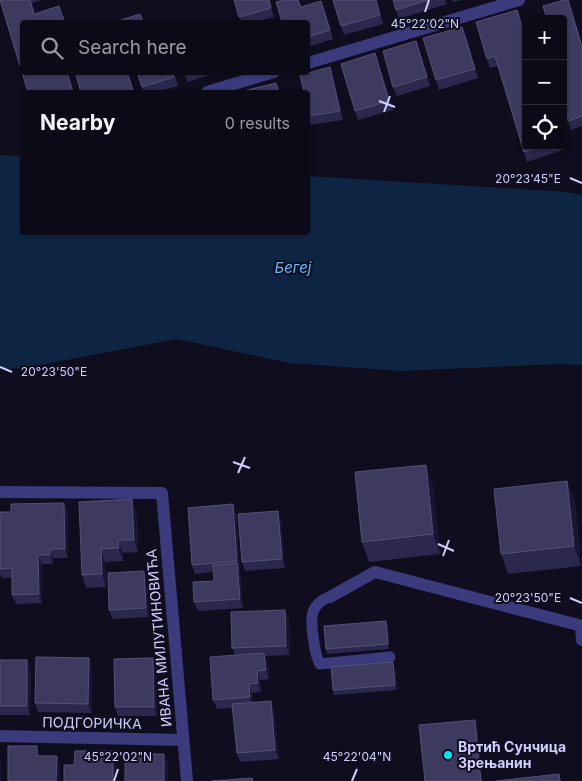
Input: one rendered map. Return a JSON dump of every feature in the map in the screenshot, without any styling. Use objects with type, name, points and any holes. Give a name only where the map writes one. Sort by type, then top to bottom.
[{"type":"street","points":[[310,62],[519,0]]},
{"type":"street","points":[[214,90],[264,75]]},
{"type":"street","name":"ИВАНА МИЛУТИНОВИЋА","points":[[0,492],[162,493],[187,781]]},
{"type":"street","points":[[330,597],[375,572],[581,626],[582,640]]},
{"type":"street","name":"ПОДГОРИЧКА","points":[[0,736],[183,740]]},
{"type":"lane","points":[[330,597],[320,602],[312,616],[316,653],[320,664],[390,657]]},
{"type":"water","name":"Бегеј","points":[[0,155],[20,156],[20,235],[310,235],[310,176],[567,192],[582,195],[582,365],[560,364],[400,371],[289,363],[177,339],[24,368],[0,369]]},
{"type":"building","points":[[0,0],[30,0],[34,14],[59,6],[63,20],[20,20],[20,66]]},
{"type":"building","points":[[234,0],[269,0],[271,8],[239,17]]},
{"type":"building","points":[[298,0],[301,7],[321,1],[330,30],[310,36],[310,20],[281,20],[276,2]]},
{"type":"building","points":[[333,0],[376,0],[380,15],[341,26]]},
{"type":"building","points":[[393,0],[428,0],[396,10]]},
{"type":"building","points":[[568,0],[582,47],[582,116],[568,121],[567,15],[546,15],[543,6]]},
{"type":"building","points":[[517,10],[522,27],[522,145],[495,56],[487,59],[476,22]]},
{"type":"building","points":[[140,14],[142,20],[121,20]]},
{"type":"building","points":[[462,27],[475,69],[436,80],[423,38]]},
{"type":"building","points":[[416,41],[427,77],[393,87],[383,51]]},
{"type":"building","points":[[375,53],[389,101],[355,111],[341,64]]},
{"type":"building","points":[[330,67],[340,111],[310,116],[310,90],[304,90],[300,75],[310,75],[310,72]]},
{"type":"building","points":[[23,75],[68,75],[72,90],[27,90]]},
{"type":"building","points":[[76,75],[128,75],[133,90],[80,90]]},
{"type":"building","points":[[138,75],[174,75],[174,77],[142,87]]},
{"type":"building","points":[[276,83],[278,90],[247,90]]},
{"type":"building","points":[[426,465],[433,534],[362,542],[355,472]]},
{"type":"building","points":[[567,481],[574,546],[501,554],[494,489]]},
{"type":"building","points":[[132,499],[134,540],[118,540],[119,548],[101,549],[102,574],[82,575],[79,502]]},
{"type":"building","points":[[64,503],[65,549],[50,549],[50,555],[38,555],[39,594],[12,595],[12,568],[0,569],[0,512],[11,512],[11,504]]},
{"type":"building","points":[[233,504],[237,561],[192,565],[188,508]]},
{"type":"building","points":[[278,511],[282,559],[242,562],[238,514]]},
{"type":"building","points":[[237,563],[240,599],[194,602],[193,582],[214,581],[213,565]]},
{"type":"building","points":[[144,571],[146,608],[109,610],[108,573]]},
{"type":"building","points":[[285,610],[286,646],[232,648],[231,612]]},
{"type":"building","points":[[386,621],[388,644],[326,649],[324,626]]},
{"type":"building","points":[[264,653],[266,670],[257,671],[258,683],[249,684],[250,697],[213,700],[210,657]]},
{"type":"building","points":[[36,657],[89,658],[88,704],[35,703]]},
{"type":"building","points":[[153,658],[154,707],[115,707],[114,659]]},
{"type":"building","points":[[0,660],[27,660],[27,706],[0,706]]},
{"type":"building","points":[[393,662],[395,685],[333,690],[331,667]]},
{"type":"building","points":[[271,701],[275,750],[237,753],[232,704]]},
{"type":"building","points":[[475,720],[481,781],[425,781],[419,725]]},
{"type":"building","points":[[8,746],[37,746],[37,756],[57,756],[56,781],[8,781]]},
{"type":"building","points":[[75,751],[113,751],[113,781],[64,781],[64,765],[74,765]]},
{"type":"building","points":[[125,754],[164,754],[164,781],[125,781]]},
{"type":"building","points":[[559,774],[560,781],[496,781]]},
{"type":"building","points":[[252,778],[253,781],[212,781]]},
{"type":"place","name":"Вртић Сунчица Зрењанин","points":[[448,755]]}]
